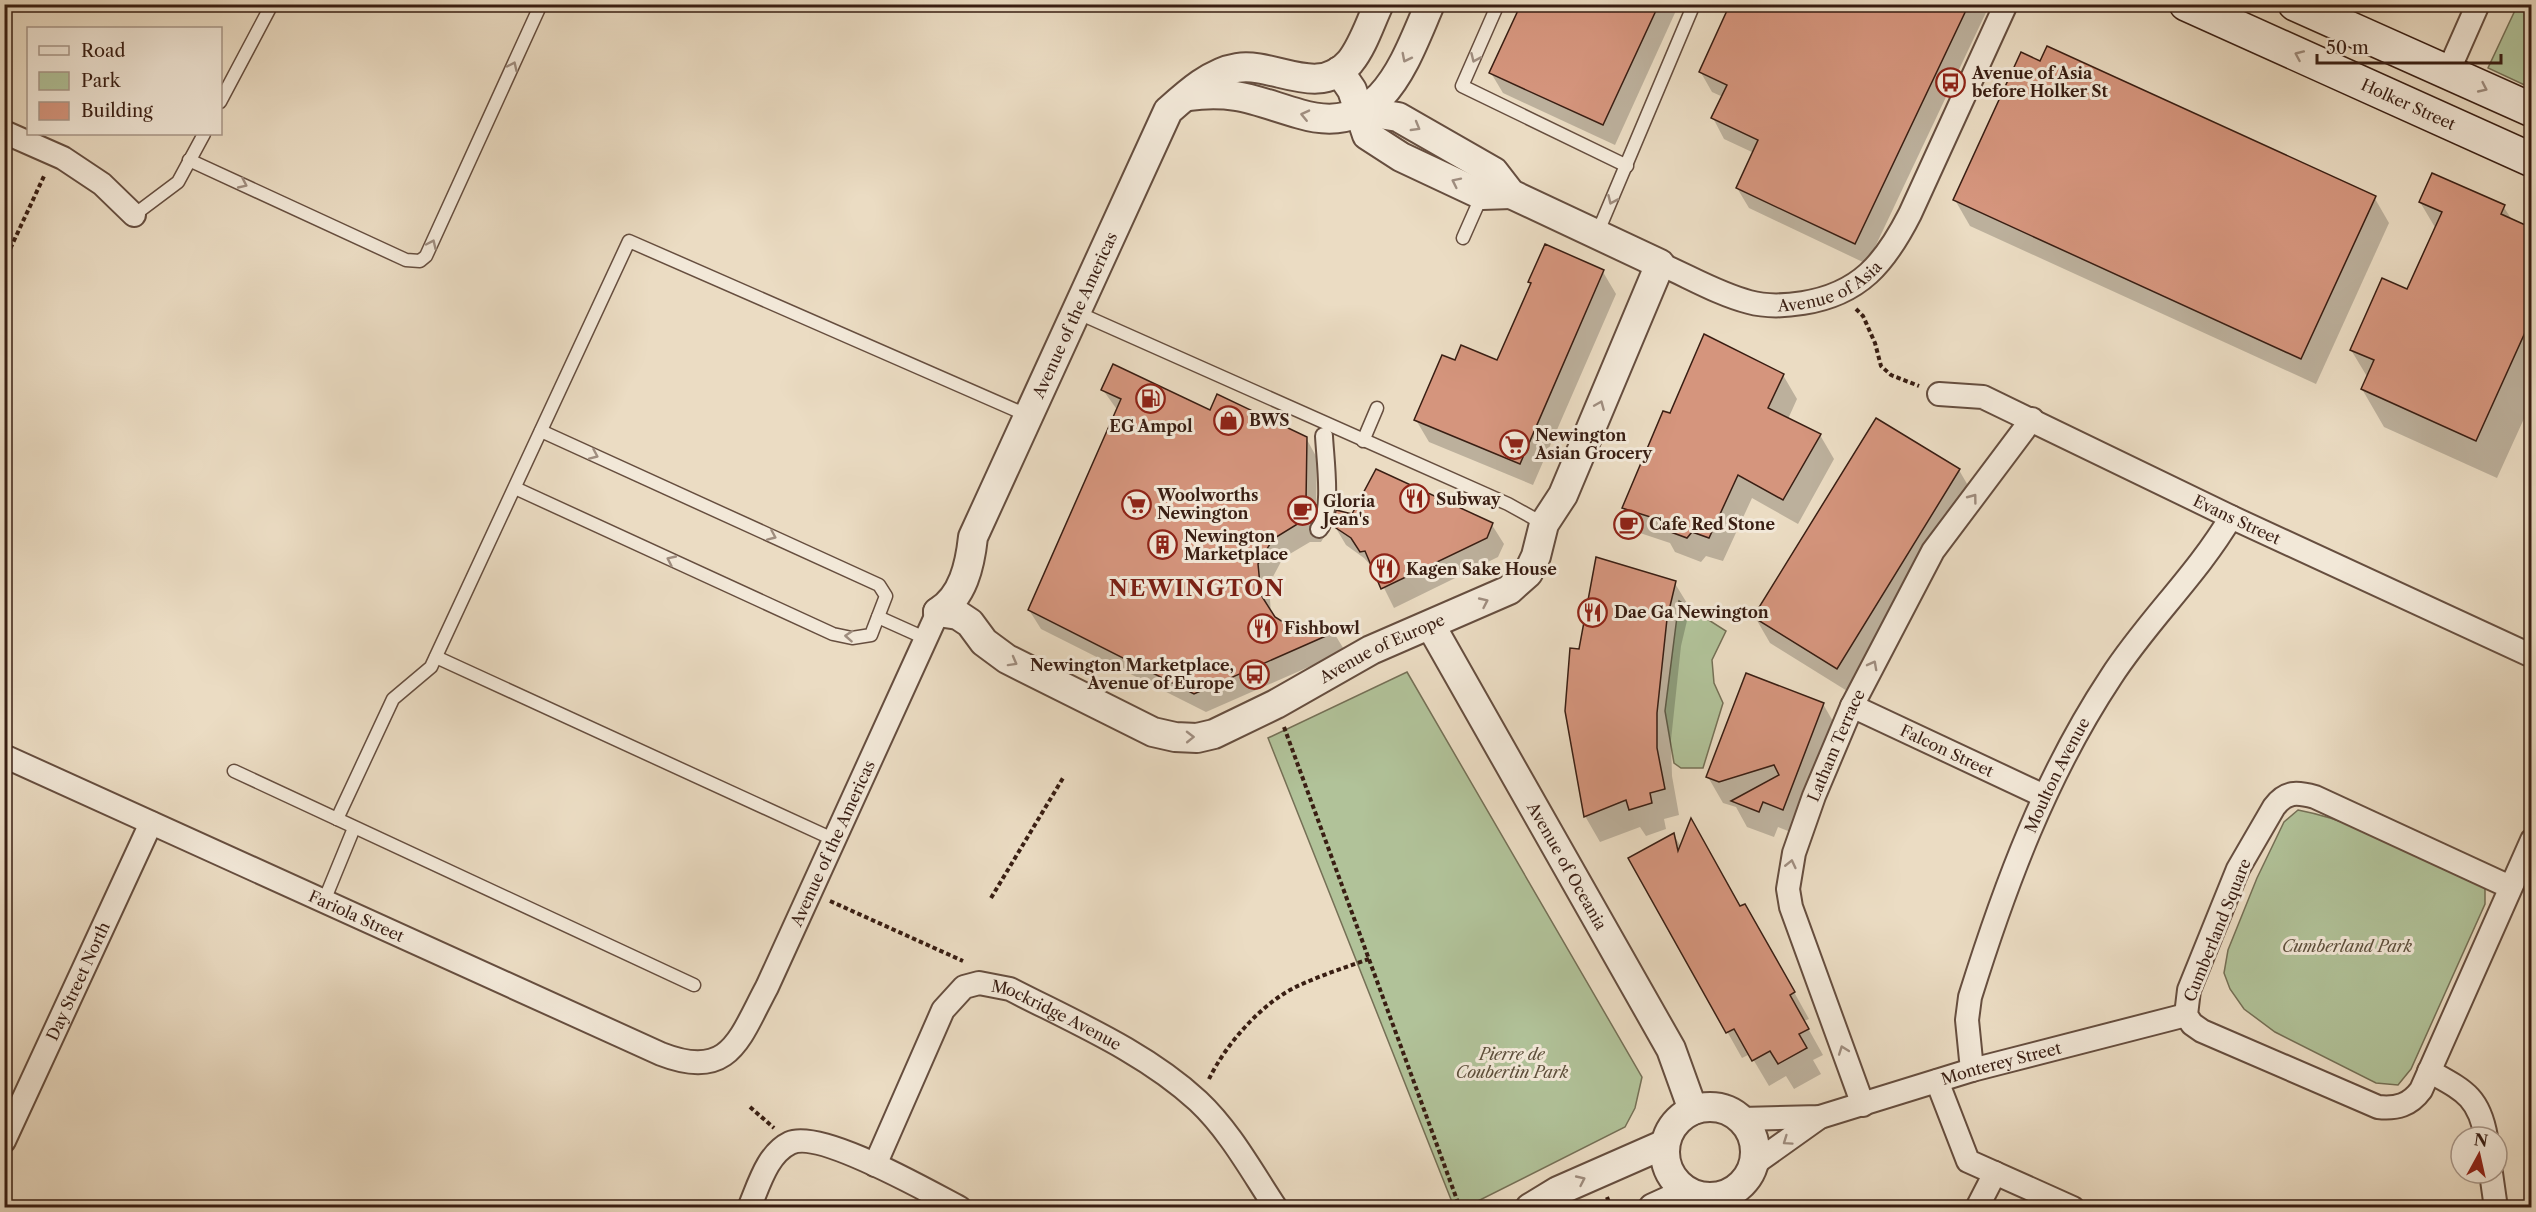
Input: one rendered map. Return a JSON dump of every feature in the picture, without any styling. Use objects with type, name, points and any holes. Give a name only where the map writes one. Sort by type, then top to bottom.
[{"type":"main road","name":"Holker Street","points":[[2186,4],[2532,160]]},
{"type":"main road","points":[[2295,4],[2532,110]]},
{"type":"main road","points":[[2429,113],[2448,72]]},
{"type":"street","points":[[1339,71],[1350,62],[1379,4]]},
{"type":"street","points":[[1183,97],[1217,93],[1235,94],[1302,115],[1326,119],[1350,118],[1383,96],[1398,74],[1430,4]]},
{"type":"street","name":"Avenue of Asia","points":[[1339,71],[1361,111],[1367,135],[1401,157],[1482,195],[1511,194],[1660,264],[1748,302],[1783,307],[1842,294],[1872,272],[1895,244],[2006,4]]},
{"type":"street","points":[[2448,72],[2478,4]]},
{"type":"street","name":"Avenue of the Americas","points":[[938,612],[953,603],[971,562],[974,537],[1168,111],[1183,97],[1220,73],[1237,68],[1254,68],[1291,78],[1310,80],[1339,71]]},
{"type":"street","name":"Avenue of Asia","points":[[1361,111],[1398,117],[1494,172],[1511,194]]},
{"type":"street","points":[[4,132],[54,154],[102,184],[134,215]]},
{"type":"street","name":"Avenue of Europe","points":[[938,612],[958,615],[970,623],[984,642],[1007,659],[1153,732],[1175,737],[1197,738],[1214,734],[1276,704],[1371,650],[1431,626],[1509,590],[1528,573],[1536,556],[1544,524],[1563,495],[1660,264]]},
{"type":"street","name":"Evans Street","points":[[1939,394],[1983,396],[2231,517],[2532,656]]},
{"type":"street","name":"Latham Terrace","points":[[1863,1105],[1791,907],[1788,889],[1794,853],[1814,796],[1852,706],[1933,551],[2032,419]]},
{"type":"street","points":[[1319,529],[1324,524],[1327,508],[1324,436]]},
{"type":"street","name":"Moulton Avenue","points":[[1972,1070],[1967,1020],[1970,997],[2044,796],[2067,748],[2112,675],[2213,548],[2231,517]]},
{"type":"street","name":"Avenue of the Americas","points":[[710,1062],[726,1054],[738,1042],[835,840],[927,639],[938,612],[942,588],[961,548],[974,537]]},
{"type":"street","points":[[962,582],[970,623]]},
{"type":"street","name":"Avenue of Oceania","points":[[1431,626],[1671,1049],[1693,1110]]},
{"type":"street","name":"Falcon Street","points":[[1852,706],[2044,796]]},
{"type":"street","name":"Fariola Street","points":[[4,756],[661,1054],[697,1064],[710,1062]]},
{"type":"street","name":"Cumberland Square","points":[[2291,793],[2315,797],[2510,887],[2414,1100],[2390,1109],[2378,1107],[2202,1031],[2192,1024],[2186,1015],[2189,990],[2238,869],[2274,807],[2281,798],[2291,793]]},
{"type":"street","name":"Day Street North","points":[[4,1141],[151,823]]},
{"type":"street","points":[[2510,887],[2532,840]]},
{"type":"street","name":"Mockridge Avenue","points":[[875,1165],[943,1010],[964,987],[979,983],[1010,988],[1126,1050],[1170,1078],[1198,1101],[1218,1123],[1276,1208]]},
{"type":"street","name":"Monterey Street","points":[[1741,1119],[1820,1117],[1972,1070],[2186,1015]]},
{"type":"street","points":[[2429,1071],[2463,1091],[2476,1102],[2484,1125]]},
{"type":"street","points":[[1937,1081],[1968,1161],[2073,1208]]},
{"type":"street","points":[[1700,1199],[1676,1184],[1668,1172],[1664,1158],[1665,1144],[1674,1124],[1693,1110],[1703,1107],[1723,1109],[1741,1119],[1754,1140],[1750,1171],[1751,1208]]},
{"type":"street","name":"Monterey Street","points":[[1750,1171],[1820,1117]]},
{"type":"street","points":[[749,1208],[768,1163],[790,1143],[816,1140],[875,1165],[960,1208]]},
{"type":"street","points":[[1530,1208],[1558,1191],[1665,1144]]},
{"type":"street","points":[[1653,1208],[1729,1194],[1750,1171]]},
{"type":"street","points":[[1977,1208],[1995,1173]]},
{"type":"street","points":[[2493,1185],[2496,1208]]},
{"type":"lane","points":[[222,98],[272,4]]},
{"type":"lane","points":[[189,160],[406,260],[420,261],[426,256],[541,4]]},
{"type":"lane","points":[[1498,4],[1462,86],[1627,166]]},
{"type":"lane","points":[[1597,234],[1694,4]]},
{"type":"lane","points":[[134,215],[178,182],[203,135]]},
{"type":"lane","points":[[1463,238],[1482,195]]},
{"type":"lane","points":[[337,819],[393,699],[431,667],[629,241],[1029,416]]},
{"type":"lane","points":[[1076,312],[1508,504],[1544,524]]},
{"type":"lane","points":[[1363,441],[1377,408]]},
{"type":"lane","points":[[515,488],[833,634],[852,638],[871,635],[886,596],[879,585],[541,431]]},
{"type":"lane","points":[[878,617],[927,639]]},
{"type":"lane","points":[[436,657],[835,840]]},
{"type":"lane","points":[[234,771],[694,985]]},
{"type":"lane","points":[[324,901],[354,828]]},
{"type":"path","points":[[4,262],[54,154]]},
{"type":"path","points":[[1842,294],[1863,316],[1875,343],[1881,366],[1891,375],[1939,394]]},
{"type":"path","points":[[1276,704],[1460,1208]]},
{"type":"path","points":[[991,898],[1064,778]]},
{"type":"path","points":[[810,892],[963,960]]},
{"type":"path","points":[[1198,1101],[1216,1064],[1251,1020],[1298,985],[1369,959]]},
{"type":"path","points":[[750,1107],[790,1143]]},
{"type":"path","points":[[1608,1199],[1611,1208]]},
{"type":"green space","points":[[2518,4],[2531,5],[2531,88],[2488,68]]},
{"type":"green space","points":[[1679,601],[1726,631],[1712,660],[1714,683],[1723,703],[1703,768],[1681,768],[1674,763],[1665,711]]},
{"type":"green space","name":"Pierre de Coubertin Park","points":[[1407,672],[1642,1077],[1635,1108],[1625,1127],[1466,1207],[1454,1207],[1268,738]]},
{"type":"green space","name":"Cumberland Park","points":[[2298,810],[2343,822],[2390,841],[2479,881],[2485,889],[2485,904],[2411,1069],[2398,1085],[2376,1083],[2275,1032],[2244,1009],[2230,989],[2224,973],[2228,950],[2257,878],[2284,822]]},
{"type":"building","points":[[1521,4],[1659,4],[1603,125],[1489,73]]},
{"type":"building","points":[[1730,4],[1969,4],[1855,244],[1736,188],[1758,140],[1711,118],[1727,85],[1699,72]]},
{"type":"building","points":[[2047,46],[2376,196],[2301,359],[1953,200],[2021,52],[2040,61]]},
{"type":"building","points":[[2432,173],[2505,205],[2501,214],[2532,228],[2532,317],[2476,441],[2361,389],[2374,360],[2350,350],[2382,278],[2407,289],[2442,212],[2419,202]]},
{"type":"building","points":[[1545,244],[1604,270],[1520,464],[1414,420],[1442,355],[1455,360],[1461,345],[1497,360],[1531,283],[1528,282]]},
{"type":"building","points":[[1704,334],[1784,374],[1768,408],[1821,434],[1783,500],[1738,475],[1709,538],[1692,532],[1687,538],[1660,528],[1663,521],[1622,508],[1663,411],[1670,413]]},
{"type":"building","name":"Newington Marketplace","points":[[1113,364],[1210,410],[1217,394],[1307,437],[1306,502],[1316,505],[1313,517],[1310,523],[1299,523],[1273,539],[1258,564],[1261,595],[1275,617],[1294,629],[1335,632],[1194,694],[1028,610],[1121,399],[1101,390]]},
{"type":"building","points":[[1876,418],[1960,469],[1837,669],[1753,617]]},
{"type":"building","points":[[1376,469],[1493,523],[1487,538],[1381,589],[1365,551],[1360,552],[1351,538],[1333,526],[1336,510],[1352,514]]},
{"type":"building","points":[[1596,557],[1676,581],[1667,619],[1657,713],[1657,748],[1665,789],[1650,793],[1652,803],[1629,810],[1626,800],[1584,817],[1565,711],[1570,648],[1579,649]]},
{"type":"building","points":[[1746,673],[1824,703],[1783,810],[1763,802],[1759,812],[1731,801],[1779,775],[1774,765],[1719,782],[1706,777]]},
{"type":"building","points":[[1691,818],[1740,906],[1745,904],[1795,992],[1790,995],[1809,1029],[1799,1034],[1807,1048],[1778,1064],[1770,1051],[1752,1061],[1734,1029],[1726,1033],[1628,858],[1674,833],[1678,851]]},
{"type":"place","name":"Avenue of Asia before Holker St","points":[[1951,82]]},
{"type":"place","name":"EG Ampol","points":[[1151,398]]},
{"type":"place","name":"BWS","points":[[1228,420]]},
{"type":"place","name":"Newington Asian Grocery","points":[[1514,444]]},
{"type":"place","name":"Subway","points":[[1415,499]]},
{"type":"place","name":"Woolworths Newington","points":[[1136,504]]},
{"type":"place","name":"Gloria Jean's","points":[[1302,510]]},
{"type":"place","name":"Cafe Red Stone","points":[[1628,524]]},
{"type":"place","name":"Newington Marketplace","points":[[1163,545]]},
{"type":"place","name":"Kagen Sake House","points":[[1385,569]]},
{"type":"place","name":"Dae Ga Newington","points":[[1593,612]]},
{"type":"place","name":"Fishbowl","points":[[1263,628]]},
{"type":"place","name":"Newington Marketplace, Avenue of Europe","points":[[1255,674]]},
{"type":"district","name":"NEWINGTON","points":[[1197,588]]}]
